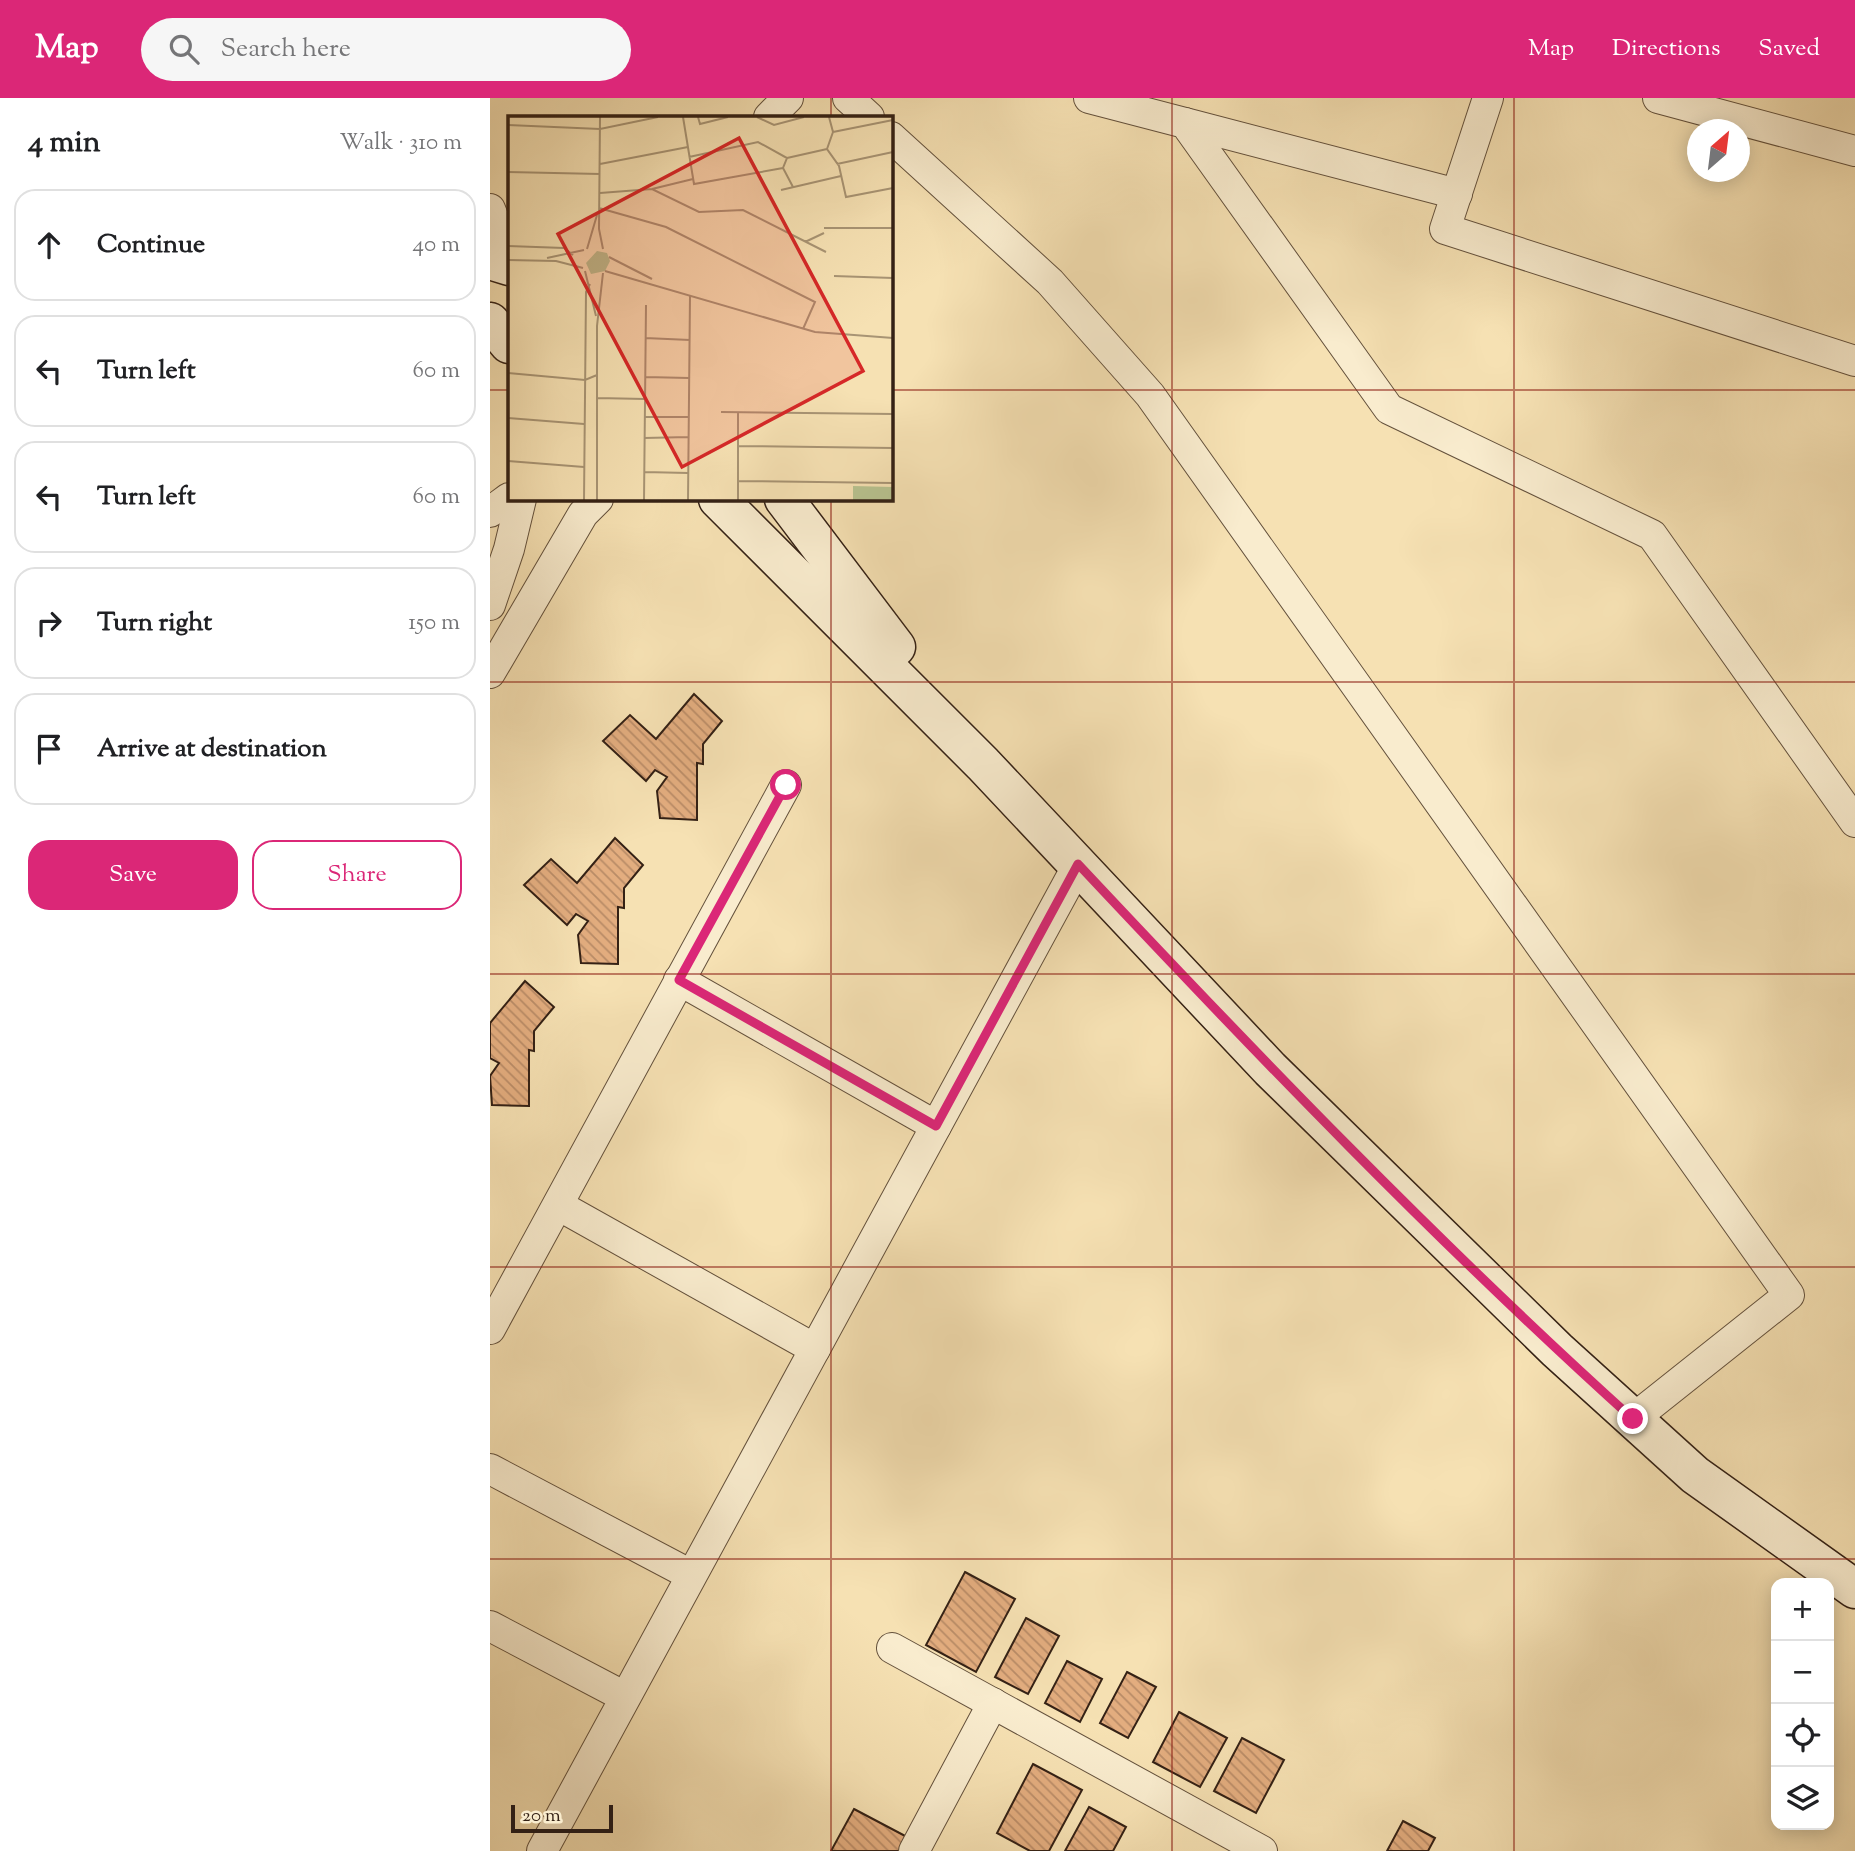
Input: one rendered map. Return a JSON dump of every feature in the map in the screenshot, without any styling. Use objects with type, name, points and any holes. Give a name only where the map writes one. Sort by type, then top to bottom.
[{"type":"street","points":[[770,116],[788,98]]},
{"type":"street","points":[[791,116],[800,98]]},
{"type":"street","points":[[848,98],[868,116]]},
{"type":"street","points":[[1089,98],[1457,194]]},
{"type":"street","points":[[1489,98],[1445,229],[1855,361]]},
{"type":"street","points":[[1658,98],[1855,152]]},
{"type":"street","points":[[1185,123],[1389,409],[1653,534],[1855,822]]},
{"type":"street","points":[[892,138],[1051,282],[1150,395],[1789,1295],[1633,1419]]},
{"type":"street","points":[[490,209],[508,254]]},
{"type":"street","points":[[490,260],[508,266]]},
{"type":"street","points":[[490,322],[508,343]]},
{"type":"street","points":[[490,512],[508,499]]},
{"type":"street","points":[[490,605],[509,549],[521,500]]},
{"type":"street","points":[[490,673],[583,514],[597,500]]},
{"type":"street","points":[[719,500],[983,764],[1270,1069],[1556,1350],[1695,1475],[1855,1589]]},
{"type":"street","points":[[785,500],[983,764]]},
{"type":"street","points":[[490,1329],[786,785]]},
{"type":"street","points":[[542,1851],[1078,864]]},
{"type":"street","points":[[679,980],[936,1126]]},
{"type":"street","points":[[558,1205],[815,1349]]},
{"type":"street","points":[[490,1469],[691,1575]]},
{"type":"street","points":[[490,1626],[625,1697]]},
{"type":"street","points":[[892,1648],[1262,1851]]},
{"type":"street","points":[[914,1851],[993,1703]]},
{"type":"building","points":[[694,694],[722,721],[703,744],[703,764],[697,763],[697,820],[660,818],[657,791],[667,777],[655,770],[646,781],[603,741],[630,715],[656,739]]},
{"type":"building","points":[[615,838],[643,865],[624,888],[624,908],[618,907],[618,964],[581,963],[578,935],[588,921],[576,914],[567,925],[524,885],[551,859],[577,883]]},
{"type":"building","points":[[525,981],[554,1007],[534,1031],[534,1051],[529,1050],[529,1106],[492,1105],[490,1076],[499,1063],[490,1058],[490,1023]]},
{"type":"building","points":[[965,1572],[1015,1599],[976,1672],[926,1645]]},
{"type":"building","points":[[1026,1618],[1059,1636],[1028,1694],[995,1677]]},
{"type":"building","points":[[1067,1661],[1102,1679],[1080,1722],[1045,1703]]},
{"type":"building","points":[[1127,1672],[1156,1687],[1128,1738],[1100,1723]]},
{"type":"building","points":[[1179,1712],[1227,1738],[1200,1787],[1153,1762]]},
{"type":"building","points":[[1242,1738],[1284,1760],[1256,1813],[1214,1791]]},
{"type":"building","points":[[1033,1764],[1082,1790],[1049,1851],[1030,1851],[997,1833]]},
{"type":"building","points":[[1089,1807],[1126,1827],[1113,1851],[1065,1851]]},
{"type":"building","points":[[854,1809],[909,1838],[902,1851],[831,1851]]},
{"type":"building","points":[[1403,1821],[1435,1838],[1428,1851],[1387,1851]]},
{"type":"route","points":[[786,785],[679,980],[936,1126],[1078,864],[1270,1069],[1556,1350],[1633,1419]]}]
